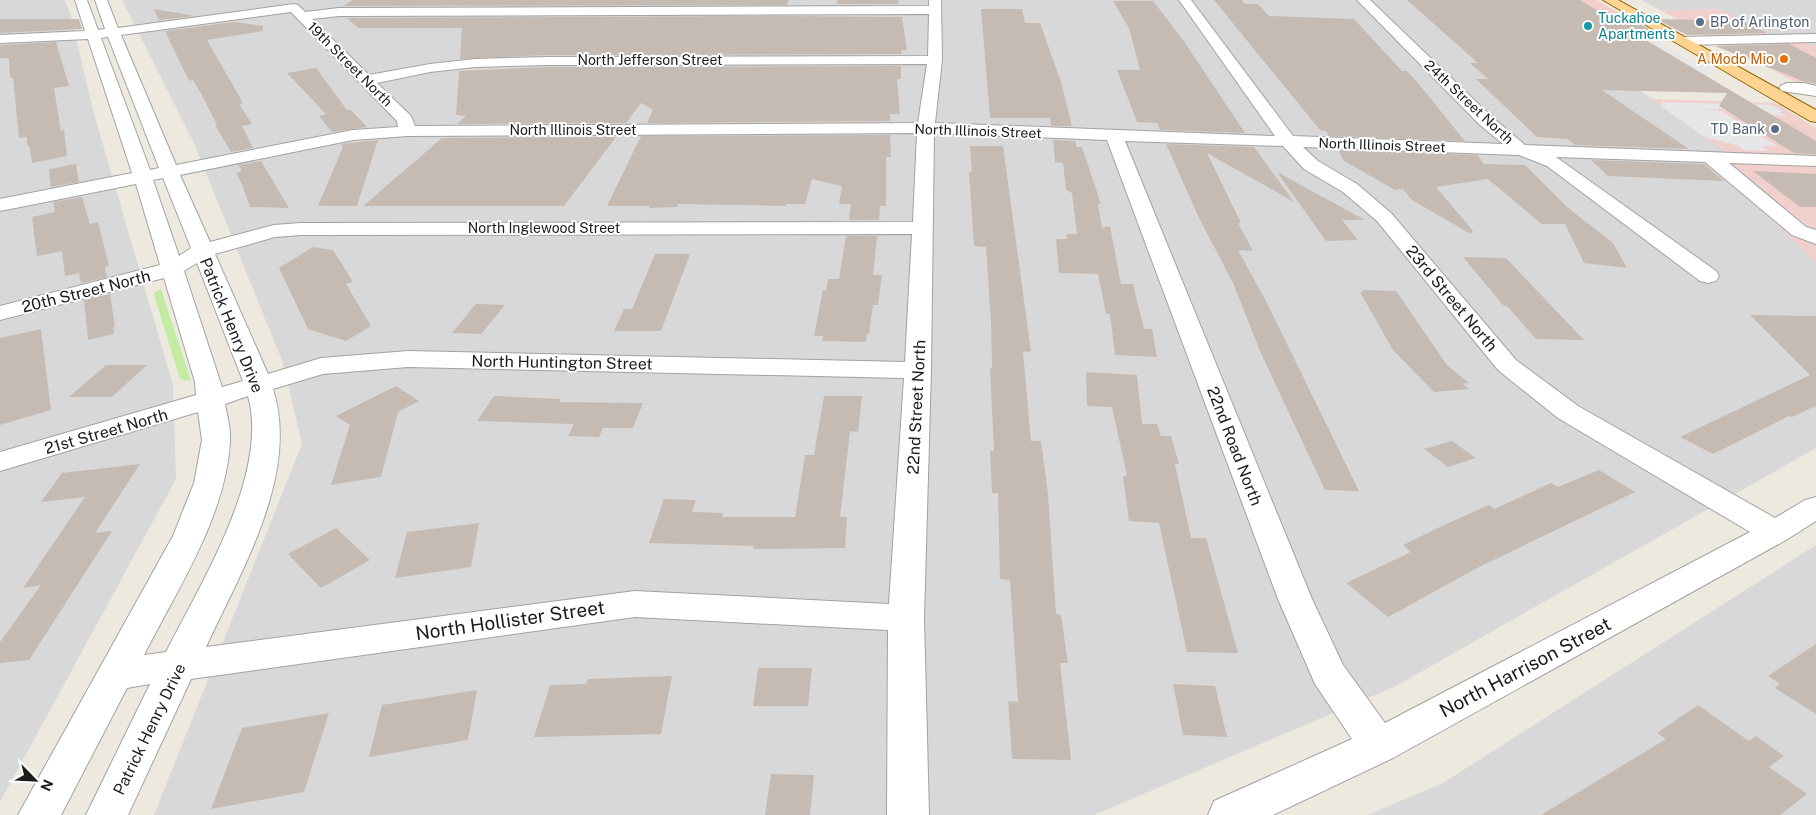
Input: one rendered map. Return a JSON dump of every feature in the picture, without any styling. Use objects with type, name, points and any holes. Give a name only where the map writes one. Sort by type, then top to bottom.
[{"type":"main road","points":[[1609,0],[1816,117]]},
{"type":"main road","points":[[1628,0],[1788,88]]},
{"type":"street","name":"Patrick Henry Drive","points":[[81,0],[104,34]]},
{"type":"street","name":"Patrick Henry Drive","points":[[39,815],[189,536],[209,483],[216,440],[212,399],[208,382],[143,176],[125,94],[104,34],[101,0]]},
{"type":"street","points":[[404,11],[423,0]]},
{"type":"street","name":"23rd Street North","points":[[1185,0],[1288,142],[1311,165],[1350,188],[1384,217],[1508,365],[1568,412],[1775,532]]},
{"type":"street","name":"24th Street North","points":[[1363,0],[1486,121],[1519,149],[1554,162],[1708,276]]},
{"type":"street","points":[[0,39],[104,34],[295,8],[339,12],[935,5]]},
{"type":"street","name":"22nd Street North","points":[[908,815],[906,618],[918,370],[926,128],[935,60],[935,5]]},
{"type":"street","name":"19th Street North","points":[[295,8],[405,120],[408,130]]},
{"type":"street","points":[[1681,41],[1816,38]]},
{"type":"street","name":"North Jefferson Street","points":[[366,80],[430,68],[475,63],[547,61],[935,60]]},
{"type":"street","points":[[1788,88],[1813,94]]},
{"type":"street","name":"Patrick Henry Drive","points":[[107,815],[244,529],[261,474],[266,442],[264,405],[258,385],[170,171],[125,94]]},
{"type":"street","name":"North Illinois Street","points":[[143,176],[353,135],[408,130],[926,128],[1816,161]]},
{"type":"street","name":"22nd Road North","points":[[1114,135],[1295,599],[1328,672],[1379,746]]},
{"type":"street","points":[[1710,157],[1799,231],[1816,238]]},
{"type":"street","points":[[0,205],[143,176]]},
{"type":"street","name":"North Inglewood Street","points":[[172,269],[202,251],[274,231],[301,229],[923,228]]},
{"type":"street","name":"20th Street North","points":[[0,313],[172,269]]},
{"type":"street","name":"North Huntington Street","points":[[212,399],[321,366],[408,359],[918,370]]},
{"type":"street","name":"21st Street North","points":[[0,462],[212,399]]},
{"type":"street","name":"North Harrison Street","points":[[1229,815],[1379,746],[1775,532],[1816,507]]},
{"type":"street","name":"North Hollister Street","points":[[116,674],[635,604],[906,618]]},
{"type":"shaded area","points":[[0,0],[64,0],[69,9],[94,114],[173,385],[176,479],[0,802]]},
{"type":"shaded area","points":[[122,0],[1491,0],[1618,75],[1735,158],[1696,157],[1758,207],[1816,262],[1816,448],[1394,687],[1094,815],[154,815],[302,444],[283,363],[193,141]]},
{"type":"shaded area","points":[[1491,0],[1596,0],[1624,16],[1509,13]]},
{"type":"shaded area","points":[[1641,0],[1816,0],[1816,46],[1794,39],[1778,39],[1720,9],[1662,11]]},
{"type":"shaded area","points":[[1720,9],[1778,39],[1794,39],[1816,46],[1816,93],[1662,11]]},
{"type":"shaded area","points":[[1510,39],[1663,44],[1690,60],[1707,60],[1721,68],[1703,67],[1714,74],[1690,73]]},
{"type":"shaded area","points":[[1651,99],[1775,103],[1816,128],[1816,262],[1758,207],[1696,157],[1734,158]]},
{"type":"shaded area","points":[[1663,102],[1772,105],[1784,112],[1779,112],[1786,116],[1735,114],[1723,109],[1703,109],[1721,111],[1777,146],[1762,146],[1769,151],[1745,150],[1737,145],[1704,137],[1661,106]]},
{"type":"shaded area","points":[[1816,545],[1816,815],[1367,815],[1443,783]]},
{"type":"green space","points":[[161,289],[191,381],[180,379],[155,298],[154,293]]},
{"type":"building","points":[[353,0],[789,0],[787,5],[343,6]]},
{"type":"building","points":[[838,0],[899,0],[898,4],[836,4]]},
{"type":"building","points":[[1214,0],[1242,0],[1245,4],[1258,4],[1269,16],[1354,19],[1402,71],[1407,71],[1465,141],[1329,136],[1326,131],[1320,130]]},
{"type":"building","points":[[1407,0],[1580,0],[1610,18],[1630,18],[1649,29],[1644,39],[1816,141],[1816,154],[1794,153],[1719,106],[1727,93],[1602,90],[1689,149],[1575,145],[1568,139],[1537,137],[1476,79],[1488,79],[1470,63],[1478,63]]},
{"type":"building","points":[[1113,1],[1153,1],[1183,40],[1245,133],[1160,130],[1157,123],[1137,122],[1117,70],[1140,70],[1129,28]]},
{"type":"building","points":[[154,9],[195,16],[159,20]]},
{"type":"building","points":[[981,9],[1022,9],[1025,23],[1040,23],[1061,82],[1072,126],[1051,126],[1050,118],[990,118]]},
{"type":"building","points":[[902,17],[907,50],[901,50],[901,54],[547,55],[460,59],[462,28],[358,28],[347,18]]},
{"type":"building","points":[[0,19],[79,19],[82,29],[0,33]]},
{"type":"building","points":[[1656,19],[1742,21],[1767,33],[1687,35]]},
{"type":"building","points":[[234,22],[263,26],[263,31],[207,40],[243,103],[239,104],[252,124],[242,126],[253,148],[231,152],[215,125],[217,125],[193,80],[189,81],[165,31]]},
{"type":"building","points":[[56,42],[69,86],[54,88],[61,131],[64,130],[67,156],[32,163],[29,145],[27,146],[27,137],[19,138],[9,58],[0,58],[0,45]]},
{"type":"building","points":[[1789,44],[1816,58],[1816,84],[1803,81],[1715,46]]},
{"type":"building","points":[[901,66],[901,79],[897,79],[900,114],[890,114],[890,121],[647,123],[653,110],[641,103],[626,123],[457,124],[466,116],[456,115],[459,71],[547,67]]},
{"type":"building","points":[[316,68],[347,110],[351,110],[367,127],[332,132],[319,116],[326,114],[287,73]]},
{"type":"building","points":[[890,135],[891,157],[886,157],[886,206],[880,206],[879,220],[849,220],[851,204],[839,204],[842,186],[812,179],[805,204],[786,204],[786,206],[678,204],[677,207],[649,208],[650,206],[607,206],[641,136]]},
{"type":"building","points":[[616,137],[564,206],[363,206],[442,138]]},
{"type":"building","points":[[378,140],[357,206],[318,206],[343,147],[341,144]]},
{"type":"building","points":[[1053,140],[1075,141],[1077,147],[1082,147],[1101,204],[1098,204],[1102,228],[1110,226],[1121,284],[1133,284],[1144,329],[1152,329],[1157,357],[1115,355],[1110,314],[1106,314],[1098,274],[1059,273],[1056,239],[1067,239],[1066,234],[1077,234],[1072,193],[1066,190],[1063,163],[1055,162]]},
{"type":"building","points":[[1166,144],[1254,147],[1294,202],[1207,153],[1241,223],[1238,223],[1253,251],[1238,250],[1267,303],[1359,491],[1325,490],[1260,351],[1233,283],[1199,218]]},
{"type":"building","points":[[970,146],[1003,146],[1031,352],[1023,351],[1031,441],[1041,441],[1048,494],[1056,614],[1061,615],[1068,663],[1060,663],[1071,760],[1012,759],[1008,701],[1018,702],[1010,580],[1000,579],[998,493],[992,493],[990,451],[994,451],[990,368],[992,368],[991,322],[986,247],[974,246],[969,172],[972,172]]},
{"type":"building","points":[[1338,150],[1477,155],[1484,164],[1525,165],[1567,207],[1613,243],[1627,268],[1584,263],[1565,224],[1542,224],[1488,179],[1436,187],[1473,231],[1471,234],[1412,200],[1403,189],[1395,190],[1344,161]]},
{"type":"building","points":[[1591,160],[1704,164],[1724,181],[1608,176]]},
{"type":"building","points":[[261,161],[289,208],[250,207],[236,173],[242,171],[238,165]]},
{"type":"building","points":[[76,164],[79,182],[51,187],[49,169]]},
{"type":"building","points":[[1753,171],[1816,174],[1816,207],[1800,207]]},
{"type":"building","points":[[1277,172],[1365,220],[1342,220],[1358,240],[1326,241]]},
{"type":"building","points":[[82,197],[90,224],[98,222],[109,266],[105,267],[107,277],[81,283],[79,273],[65,276],[62,251],[37,256],[32,217],[55,212],[53,202]]},
{"type":"building","points":[[846,236],[877,236],[873,275],[882,275],[878,305],[873,305],[866,342],[822,341],[823,336],[814,336],[823,290],[826,290],[828,279],[839,279]]},
{"type":"building","points":[[313,247],[333,250],[353,282],[346,284],[371,326],[346,341],[308,329],[279,268]]},
{"type":"building","points":[[655,254],[690,254],[661,331],[614,331],[624,309],[632,309]]},
{"type":"building","points":[[1463,257],[1506,258],[1584,340],[1536,339],[1507,306],[1504,306]]},
{"type":"building","points":[[1362,290],[1396,291],[1447,365],[1469,383],[1463,384],[1469,389],[1434,392],[1393,350],[1360,292],[1363,292]]},
{"type":"building","points":[[110,294],[115,327],[113,327],[114,334],[88,340],[84,300]]},
{"type":"building","points":[[476,304],[505,305],[481,334],[452,333]]},
{"type":"building","points":[[1750,315],[1816,316],[1816,406],[1792,417],[1789,416],[1713,454],[1680,437],[1810,375]]},
{"type":"building","points":[[41,329],[51,410],[0,425],[0,338]]},
{"type":"building","points":[[106,365],[147,365],[112,397],[69,397]]},
{"type":"building","points":[[1086,372],[1137,375],[1142,424],[1157,424],[1161,436],[1171,436],[1179,464],[1175,464],[1191,538],[1206,538],[1238,653],[1187,652],[1159,523],[1129,521],[1123,476],[1127,476],[1112,407],[1087,406]]},
{"type":"building","points":[[396,386],[419,401],[398,412],[381,477],[331,485],[350,425],[336,416]]},
{"type":"building","points":[[494,396],[561,399],[559,402],[643,403],[633,428],[603,428],[599,437],[568,436],[574,424],[477,421]]},
{"type":"building","points":[[824,396],[862,396],[858,432],[850,431],[840,517],[847,517],[845,548],[753,549],[754,546],[649,543],[664,499],[696,500],[692,512],[723,513],[722,517],[795,517],[805,455],[814,455]]},
{"type":"building","points":[[1452,441],[1476,458],[1448,467],[1424,449]]},
{"type":"building","points":[[140,464],[95,533],[112,531],[29,660],[0,663],[0,642],[41,585],[23,588],[85,497],[41,502],[62,473]]},
{"type":"building","points":[[1599,470],[1635,492],[1479,567],[1388,617],[1346,583],[1411,552],[1403,545],[1444,525],[1489,505],[1494,509],[1551,483],[1558,487]]},
{"type":"building","points":[[479,523],[471,567],[395,578],[407,532]]},
{"type":"building","points":[[336,528],[370,560],[321,588],[288,554]]},
{"type":"building","points":[[1816,644],[1816,714],[1775,688],[1780,684],[1768,676]]},
{"type":"building","points":[[758,668],[812,668],[808,706],[753,706]]},
{"type":"building","points":[[672,676],[661,734],[534,737],[550,685],[586,684],[588,679]]},
{"type":"building","points":[[1173,684],[1215,686],[1227,737],[1183,735]]},
{"type":"building","points":[[477,690],[468,740],[369,757],[382,705]]},
{"type":"building","points":[[1698,705],[1749,741],[1756,736],[1784,756],[1769,767],[1807,794],[1780,815],[1541,815],[1666,739],[1657,733]]},
{"type":"building","points":[[329,713],[304,792],[211,809],[242,728]]},
{"type":"building","points":[[771,774],[814,775],[810,815],[765,815]]},
{"type":"place","name":"BP of Arlington","points":[[1700,22]]},
{"type":"place","name":"Tuckahoe Apartments","points":[[1588,26]]},
{"type":"place","name":"A Modo Mio","points":[[1784,59]]},
{"type":"place","name":"TD Bank","points":[[1775,129]]}]
